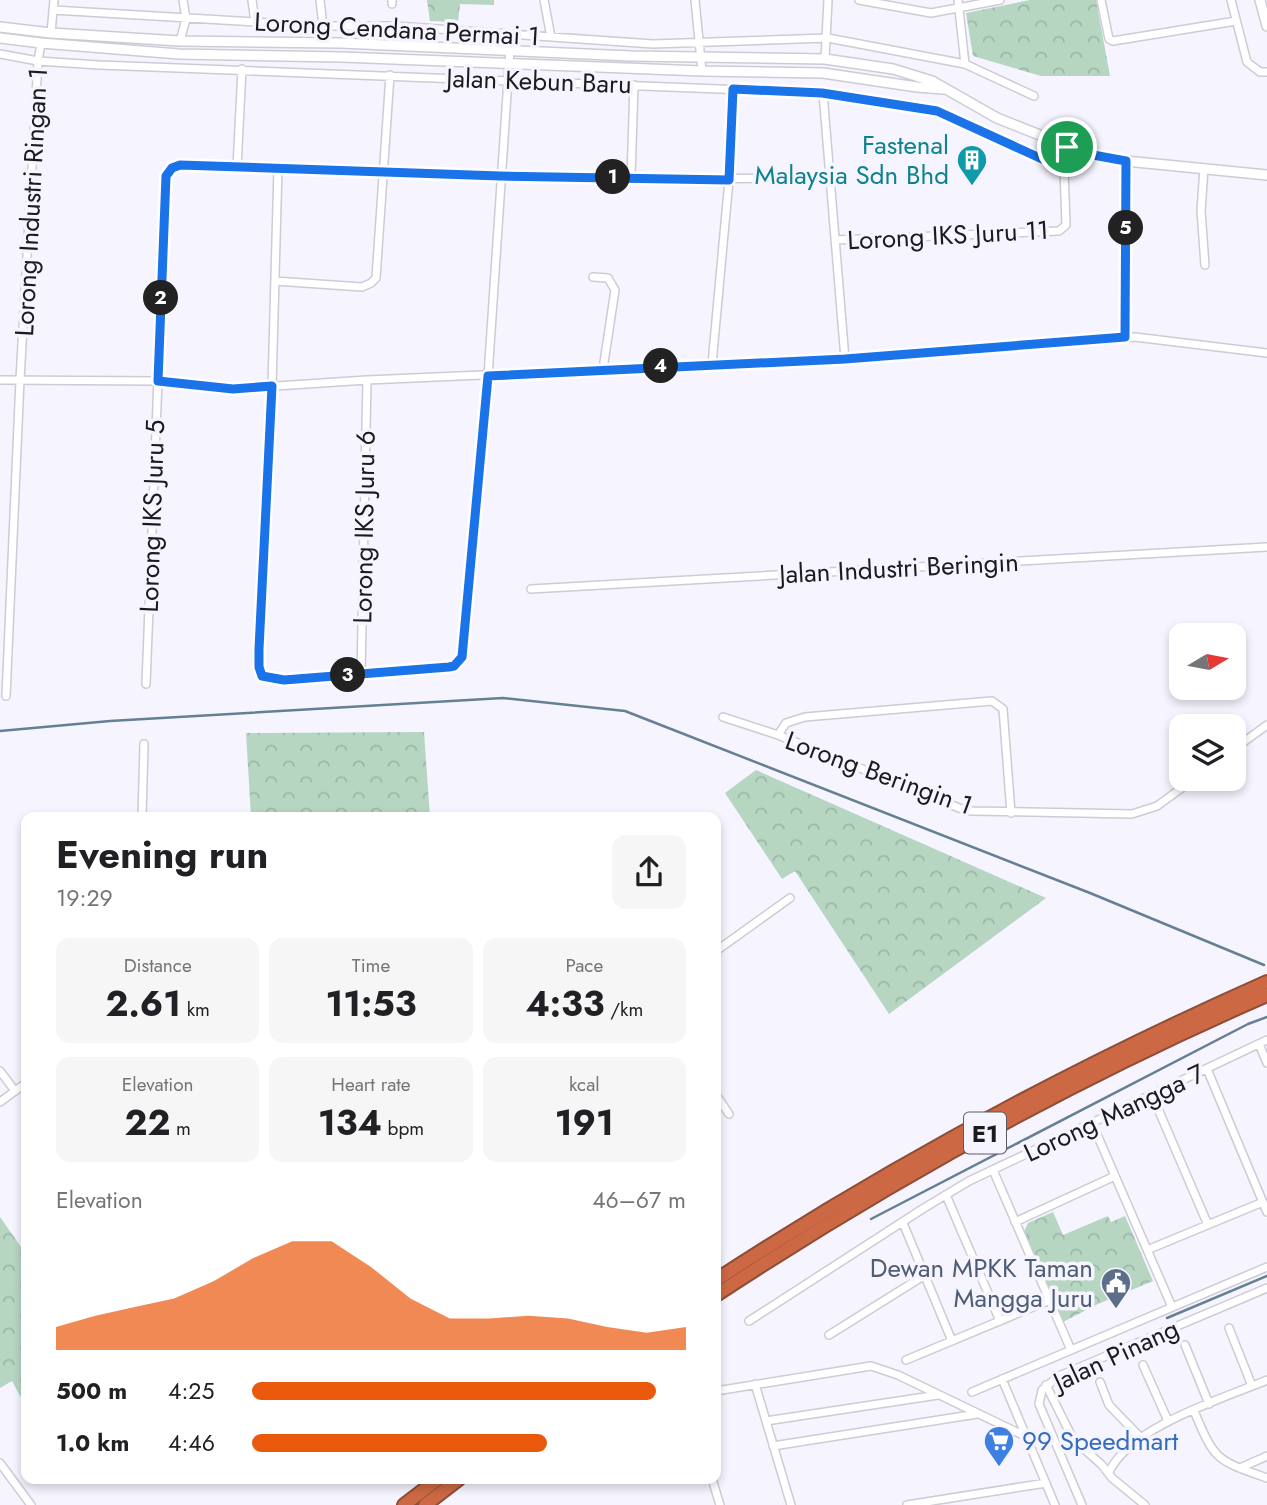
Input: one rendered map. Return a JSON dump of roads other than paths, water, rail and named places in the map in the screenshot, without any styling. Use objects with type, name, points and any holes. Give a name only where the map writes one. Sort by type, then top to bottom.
[{"type":"highway","name":"E1","points":[[721,1277],[833,1206],[976,1123],[1131,1044],[1267,982]]},
{"type":"highway","name":"E1","points":[[721,1292],[834,1219],[953,1150],[1138,1054],[1267,995]]},
{"type":"highway","points":[[404,1505],[431,1484]]},
{"type":"highway","points":[[425,1505],[452,1484]]},
{"type":"street","points":[[51,33],[54,0]]},
{"type":"street","points":[[180,41],[186,19],[183,0]]},
{"type":"street","points":[[252,0],[255,22]]},
{"type":"street","points":[[320,0],[323,26]]},
{"type":"street","points":[[544,0],[551,37]]},
{"type":"street","points":[[695,0],[702,71]]},
{"type":"street","points":[[825,59],[828,0]]},
{"type":"street","points":[[859,0],[893,3],[931,13],[959,4],[1000,0]]},
{"type":"street","points":[[1101,0],[1108,39],[1113,41],[1236,21]]},
{"type":"street","points":[[1231,0],[1247,62],[1260,72],[1267,72]]},
{"type":"street","points":[[1260,0],[1267,26]]},
{"type":"street","points":[[959,4],[965,64]]},
{"type":"street","name":"Lorong Cendana Permai 1","points":[[52,10],[323,26],[395,26],[653,44],[828,38],[965,64],[1034,96]]},
{"type":"street","name":"Jalan Kebun Baru","points":[[0,27],[180,41],[341,43],[701,58],[825,59],[893,69],[932,81],[996,118],[1093,155],[1126,161],[1267,175]]},
{"type":"street","points":[[486,50],[488,33]]},
{"type":"street","name":"Jalan Kebun Baru","points":[[0,38],[179,54],[823,73],[944,89]]},
{"type":"street","name":"Lorong Industri Ringan 1","points":[[6,696],[20,380],[41,43]]},
{"type":"street","points":[[99,65],[100,48]]},
{"type":"street","points":[[278,168],[272,386],[259,667],[262,676],[284,680],[449,667],[459,661],[464,652],[488,376],[510,50]]},
{"type":"street","name":"Jalan Kebun Baru","points":[[0,54],[38,61],[99,65],[822,93],[937,111],[1064,169]]},
{"type":"street","points":[[237,167],[242,69]]},
{"type":"street","points":[[275,281],[362,287],[376,278],[390,75]]},
{"type":"street","points":[[631,177],[634,85]]},
{"type":"street","points":[[712,364],[729,180],[733,89]]},
{"type":"street","points":[[822,93],[845,359]]},
{"type":"street","name":"Lorong IKS Juru 11","points":[[835,240],[1059,232],[1066,225],[1064,169],[1067,147]]},
{"type":"street","points":[[1125,337],[1126,161]]},
{"type":"street","name":"Lorong IKS Juru 5","points":[[146,684],[166,176],[172,168],[180,165],[500,176],[729,180],[830,177]]},
{"type":"street","points":[[1204,168],[1201,211],[1205,265]]},
{"type":"street","points":[[593,277],[608,278],[615,290],[603,369]]},
{"type":"street","points":[[0,380],[158,381],[233,389],[368,380],[845,359],[1125,337],[1193,342],[1267,353]]},
{"type":"street","name":"Lorong IKS Juru 6","points":[[361,674],[368,380]]},
{"type":"street","name":"Jalan Industri Beringin","points":[[531,589],[1267,547]]},
{"type":"street","points":[[778,736],[786,723],[805,717],[992,701],[1003,709],[1011,813]]},
{"type":"street","name":"Lorong Beringin 1","points":[[723,718],[778,736],[964,810],[1132,814],[1157,806],[1178,791]]},
{"type":"street","points":[[1246,740],[1267,725]]},
{"type":"street","points":[[142,812],[144,744]]},
{"type":"street","points":[[721,947],[790,898]]},
{"type":"street","name":"Lorong Mangga 7","points":[[749,1321],[946,1195],[1267,1040]]},
{"type":"street","points":[[1259,1044],[1267,1063]]},
{"type":"street","points":[[1207,1069],[1267,1212]]},
{"type":"street","points":[[0,1071],[15,1091]]},
{"type":"street","points":[[0,1102],[21,1087]]},
{"type":"street","points":[[1152,1095],[1208,1225]]},
{"type":"street","points":[[721,1102],[729,1114]]},
{"type":"street","points":[[1092,1123],[1172,1307]]},
{"type":"street","points":[[993,1170],[1071,1350]]},
{"type":"street","points":[[1016,1222],[1115,1176]]},
{"type":"street","points":[[946,1195],[1000,1321]]},
{"type":"street","points":[[1147,1250],[1263,1202]]},
{"type":"street","points":[[903,1223],[952,1341]]},
{"type":"street","name":"Jalan Pinang","points":[[972,1392],[1267,1267]]},
{"type":"street","points":[[829,1335],[925,1275]]},
{"type":"street","name":"Jalan Pinang","points":[[1082,1505],[1039,1404],[1040,1393],[1046,1385],[1059,1376],[1267,1288]]},
{"type":"street","points":[[906,1360],[1049,1300]]},
{"type":"street","points":[[1228,1328],[1252,1386]]},
{"type":"street","points":[[1185,1345],[1209,1404]]},
{"type":"street","points":[[1143,1365],[1168,1421]]},
{"type":"street","points":[[721,1390],[864,1366],[898,1375],[1027,1437]]},
{"type":"street","points":[[1002,1379],[1055,1505]]},
{"type":"street","points":[[1110,1472],[1140,1437],[1168,1421],[1267,1380]]},
{"type":"street","points":[[1100,1382],[1109,1405],[1140,1437]]},
{"type":"street","points":[[755,1384],[791,1505]]},
{"type":"street","points":[[1046,1385],[1073,1439],[1110,1472],[1112,1478],[1145,1505]]},
{"type":"street","points":[[766,1421],[938,1395]]},
{"type":"street","points":[[1194,1411],[1210,1449],[1218,1458],[1267,1478]]},
{"type":"street","points":[[774,1446],[978,1414]]},
{"type":"street","points":[[1003,1426],[1015,1421],[1018,1416]]},
{"type":"street","points":[[1239,1468],[1267,1456]]},
{"type":"street","points":[[0,1463],[31,1505]]},
{"type":"street","points":[[907,1505],[1046,1483]]},
{"type":"street","points":[[713,1484],[717,1505]]},
{"type":"waterway","points":[[0,731],[110,721],[503,698],[625,711],[1090,893],[1264,965]]},
{"type":"waterway","points":[[871,1219],[1248,1024],[1267,1017]]},
{"type":"waterway","points":[[1167,1318],[1267,1276]]},
{"type":"place","name":"Fastenal Malaysia Sdn Bhd","points":[[972,187]]},
{"type":"place","name":"Dewan MPKK Taman Mangga Juru","points":[[1116,1310]]},
{"type":"place","name":"99 Speedmart","points":[[999,1468]]}]
